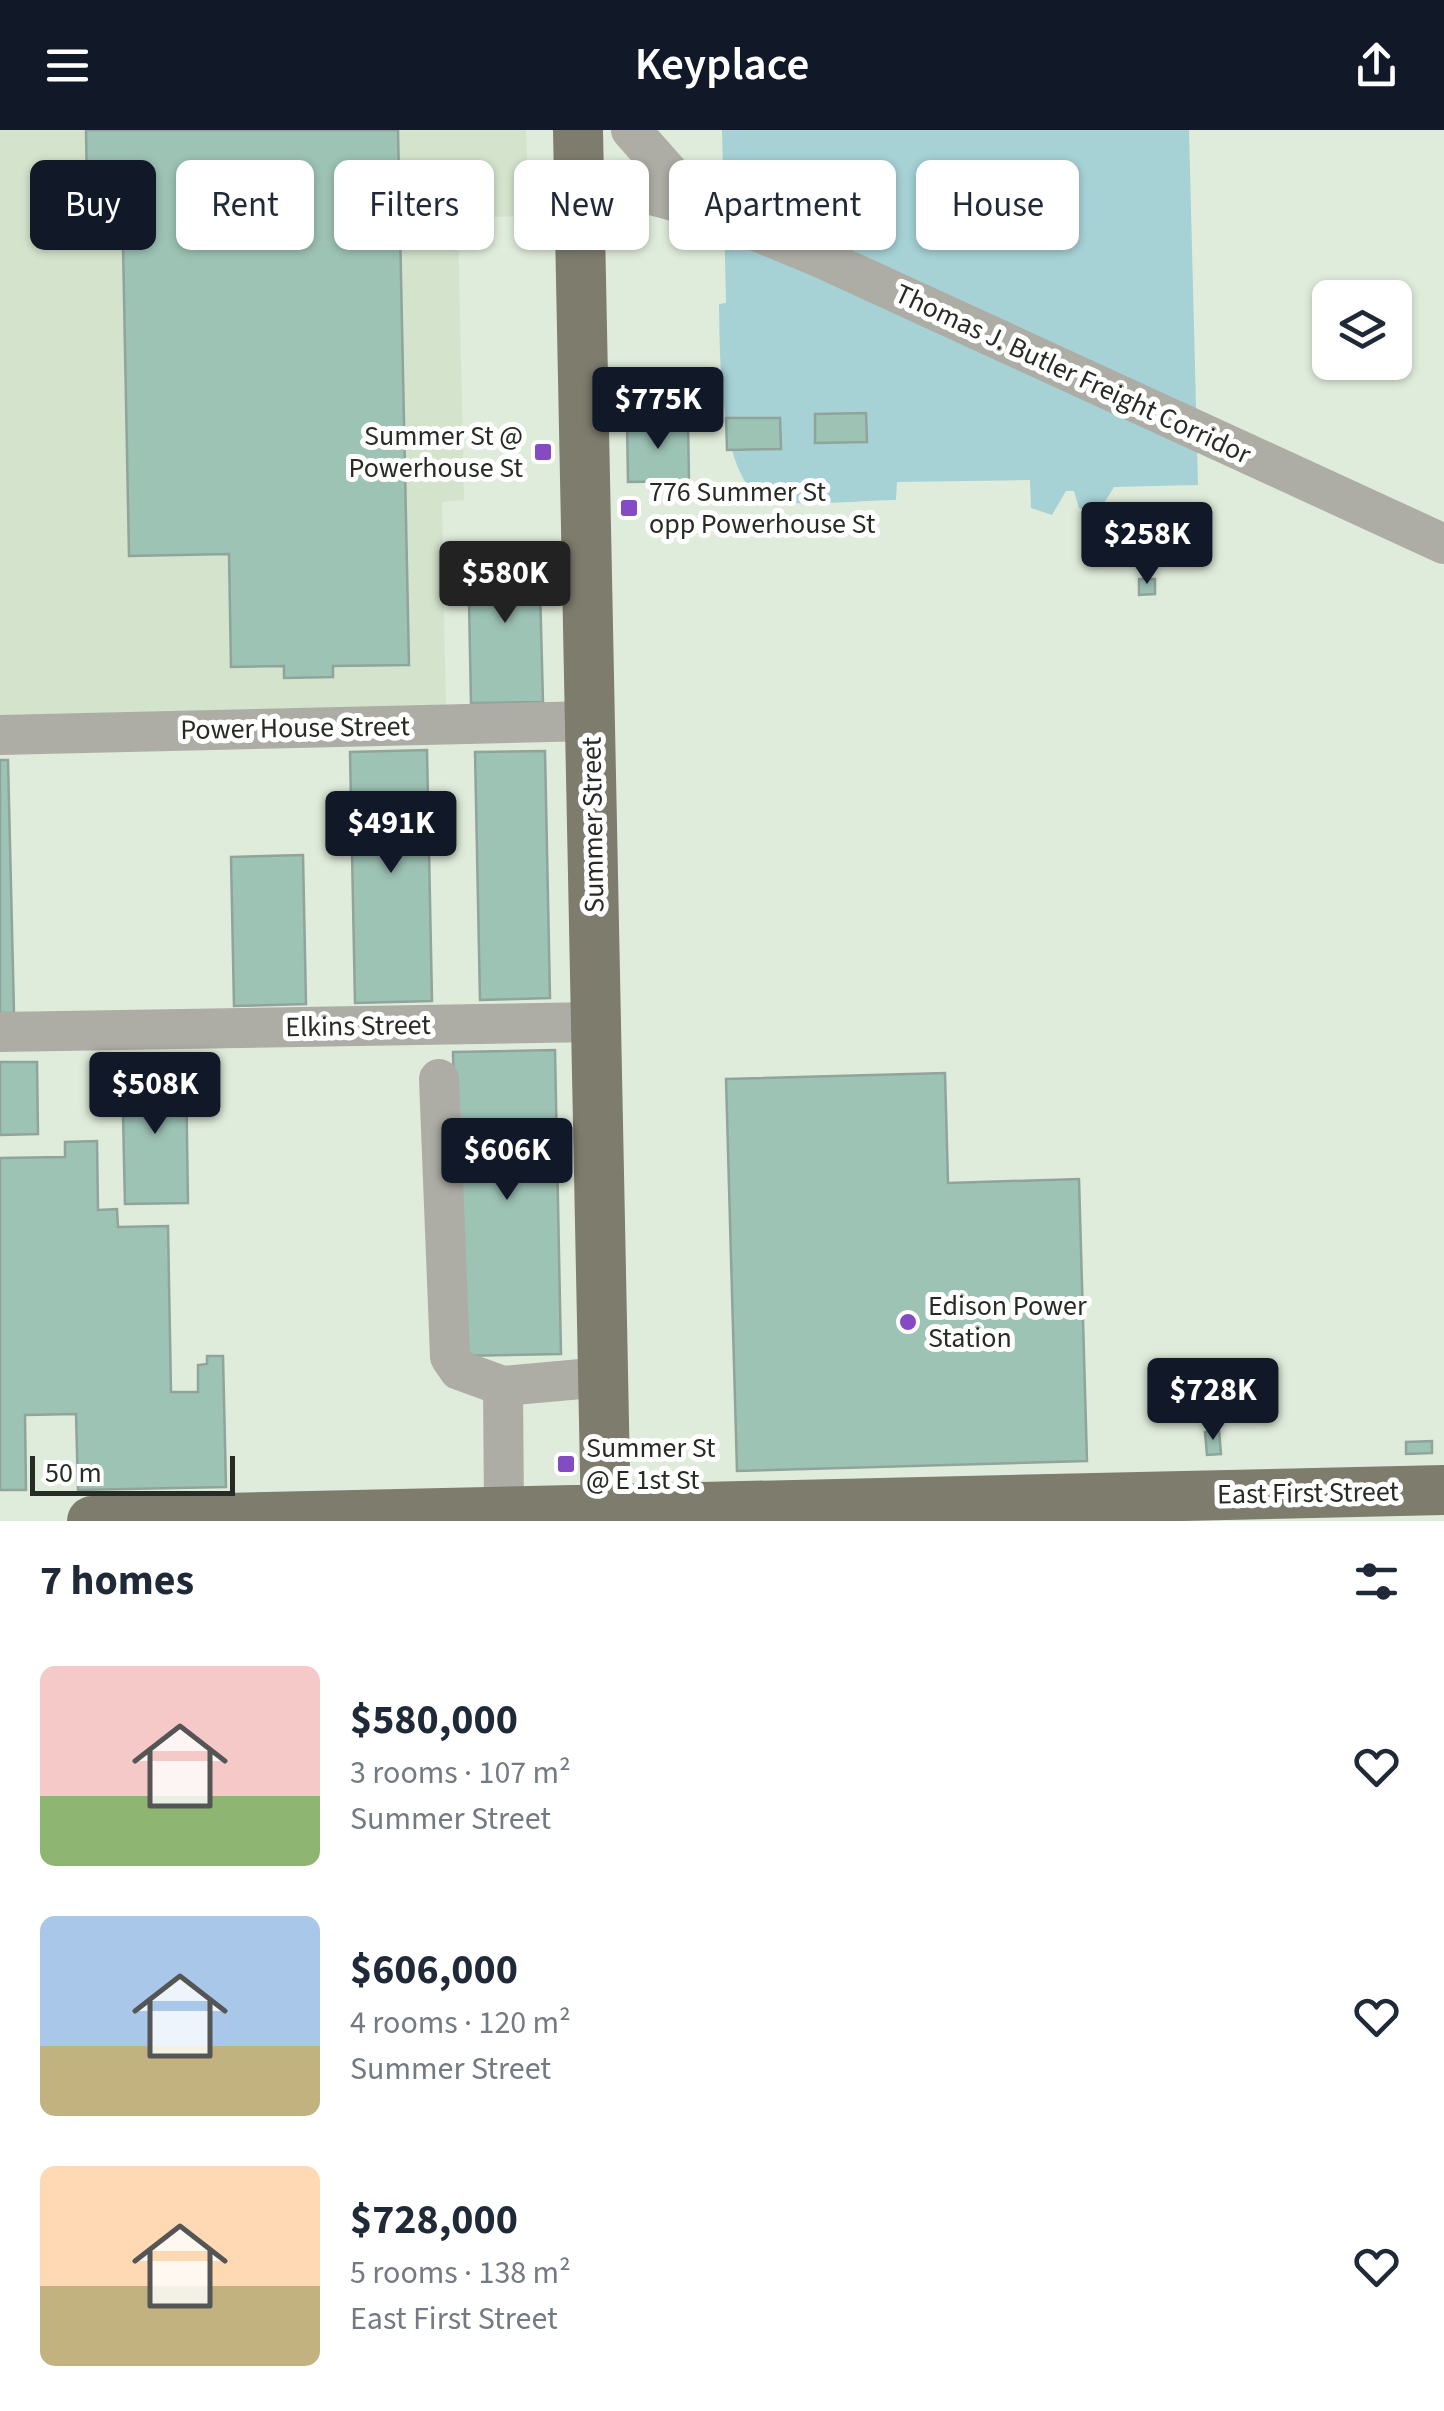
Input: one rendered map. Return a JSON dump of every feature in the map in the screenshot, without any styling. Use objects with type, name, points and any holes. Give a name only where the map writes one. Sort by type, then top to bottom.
[{"type":"main road","name":"Summer Street","points":[[578,130],[578,160]]},
{"type":"main road","name":"Summer Street","points":[[580,250],[606,1516]]},
{"type":"main road","name":"East First Street","points":[[92,1521],[385,1518],[504,1512],[606,1516],[1306,1507],[1444,1490]]},
{"type":"street","name":"Thomas J. Butler Freight Corridor","points":[[630,130],[669,173]]},
{"type":"street","name":"Thomas J. Butler Freight Corridor","points":[[800,250],[1444,544]]},
{"type":"street","name":"Power House Street","points":[[0,735],[591,721]]},
{"type":"street","name":"Elkins Street","points":[[0,1032],[596,1022]]},
{"type":"street","points":[[439,1079],[450,1357],[458,1370],[504,1386],[603,1377]]},
{"type":"street","points":[[504,1386],[504,1512]]},
{"type":"shaded area","points":[[0,130],[526,130],[527,160],[514,160],[514,216],[494,217],[494,160],[334,160],[334,250],[459,250],[464,500],[442,502],[446,711],[0,718]]},
{"type":"water","points":[[722,130],[1189,130],[1198,485],[1114,487],[1096,516],[1079,508],[1074,491],[1066,491],[1052,515],[1031,508],[1030,480],[897,482],[896,500],[791,503],[765,499],[750,488],[738,467],[725,411],[719,304],[726,303],[725,250],[896,250],[896,160],[723,160]]},
{"type":"building","points":[[86,130],[398,130],[399,160],[334,160],[334,250],[400,250],[409,665],[333,666],[333,677],[284,678],[284,666],[231,667],[229,554],[129,556],[123,250],[156,250],[156,160],[86,160]]},
{"type":"building","points":[[866,413],[867,442],[815,443],[815,414]]},
{"type":"building","points":[[726,418],[780,418],[781,449],[727,450]]},
{"type":"building","points":[[688,422],[689,481],[628,482],[627,423]]},
{"type":"building","points":[[539,549],[543,702],[471,703],[468,551]]},
{"type":"building","points":[[1139,579],[1155,579],[1155,594],[1139,595]]},
{"type":"building","points":[[427,750],[432,1001],[355,1003],[350,752]]},
{"type":"building","points":[[545,751],[550,998],[480,1000],[475,752]]},
{"type":"building","points":[[0,760],[8,760],[14,1013],[0,1013]]},
{"type":"building","points":[[303,855],[306,1004],[234,1006],[231,857]]},
{"type":"building","points":[[555,1050],[561,1354],[459,1356],[453,1052]]},
{"type":"building","points":[[0,1062],[37,1062],[38,1134],[0,1135]]},
{"type":"building","points":[[186,1070],[188,1203],[125,1204],[122,1071]]},
{"type":"building","name":"Edison Power Station","points":[[945,1073],[948,1183],[1079,1179],[1087,1461],[737,1471],[726,1079]]},
{"type":"building","points":[[97,1141],[98,1210],[117,1209],[118,1227],[168,1226],[171,1392],[198,1392],[198,1365],[207,1364],[207,1356],[223,1356],[226,1487],[78,1490],[76,1414],[25,1415],[26,1490],[0,1490],[0,1158],[65,1157],[65,1142]]},
{"type":"building","points":[[1219,1430],[1221,1454],[1207,1455],[1205,1432]]},
{"type":"building","points":[[1432,1441],[1432,1453],[1406,1454],[1406,1442]]},
{"type":"place","name":"Summer St @ Powerhouse St","points":[[543,452]]},
{"type":"place","name":"776 Summer St opp Powerhouse St","points":[[629,508]]},
{"type":"place","name":"Edison Power Station","points":[[908,1322]]},
{"type":"place","name":"Summer St @ E 1st St","points":[[566,1464]]}]
